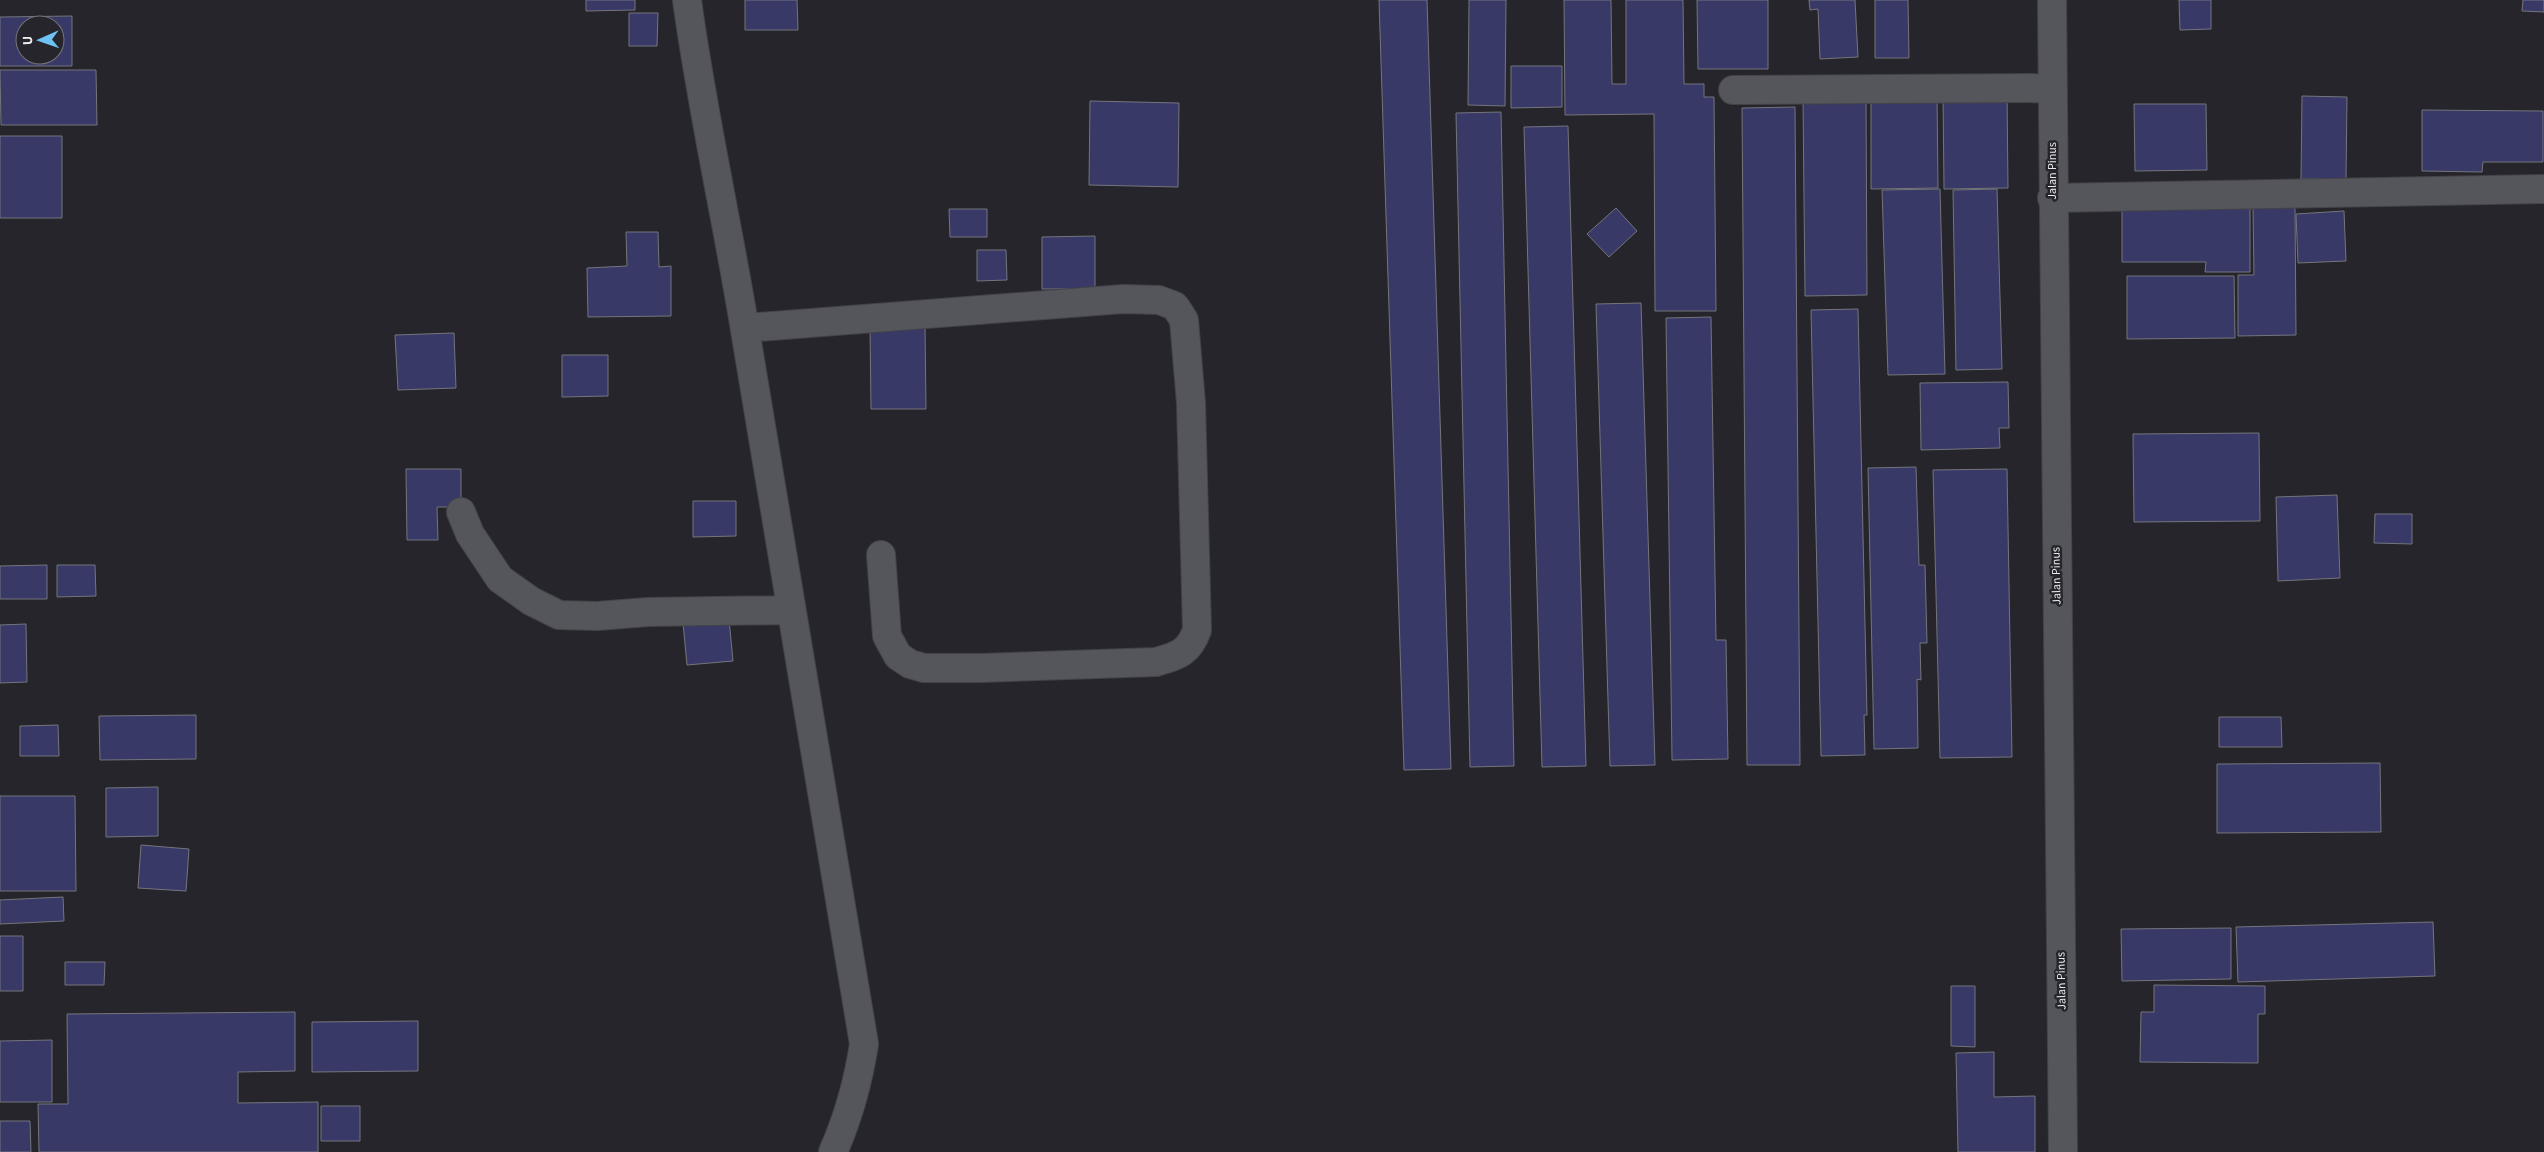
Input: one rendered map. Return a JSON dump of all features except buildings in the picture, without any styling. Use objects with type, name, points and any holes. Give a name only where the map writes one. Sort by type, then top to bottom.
[{"type":"street","points":[[687,0],[695,64],[745,328],[790,610],[864,1044],[859,1081],[849,1114],[833,1152]]},
{"type":"street","name":"Jalan Pinus","points":[[2052,0],[2052,198],[2063,1152]]},
{"type":"street","points":[[1733,90],[2052,88]]},
{"type":"street","points":[[2052,198],[2544,189]]},
{"type":"street","points":[[745,328],[1123,299],[1159,300],[1175,306],[1184,320],[1191,403],[1197,630],[1193,641],[1181,654],[1156,662],[1108,664],[981,668],[924,668],[910,664],[898,656],[887,636],[882,555]]},
{"type":"street","points":[[461,512],[470,534],[500,579],[530,601],[559,615],[597,616],[648,612],[790,610]]}]
